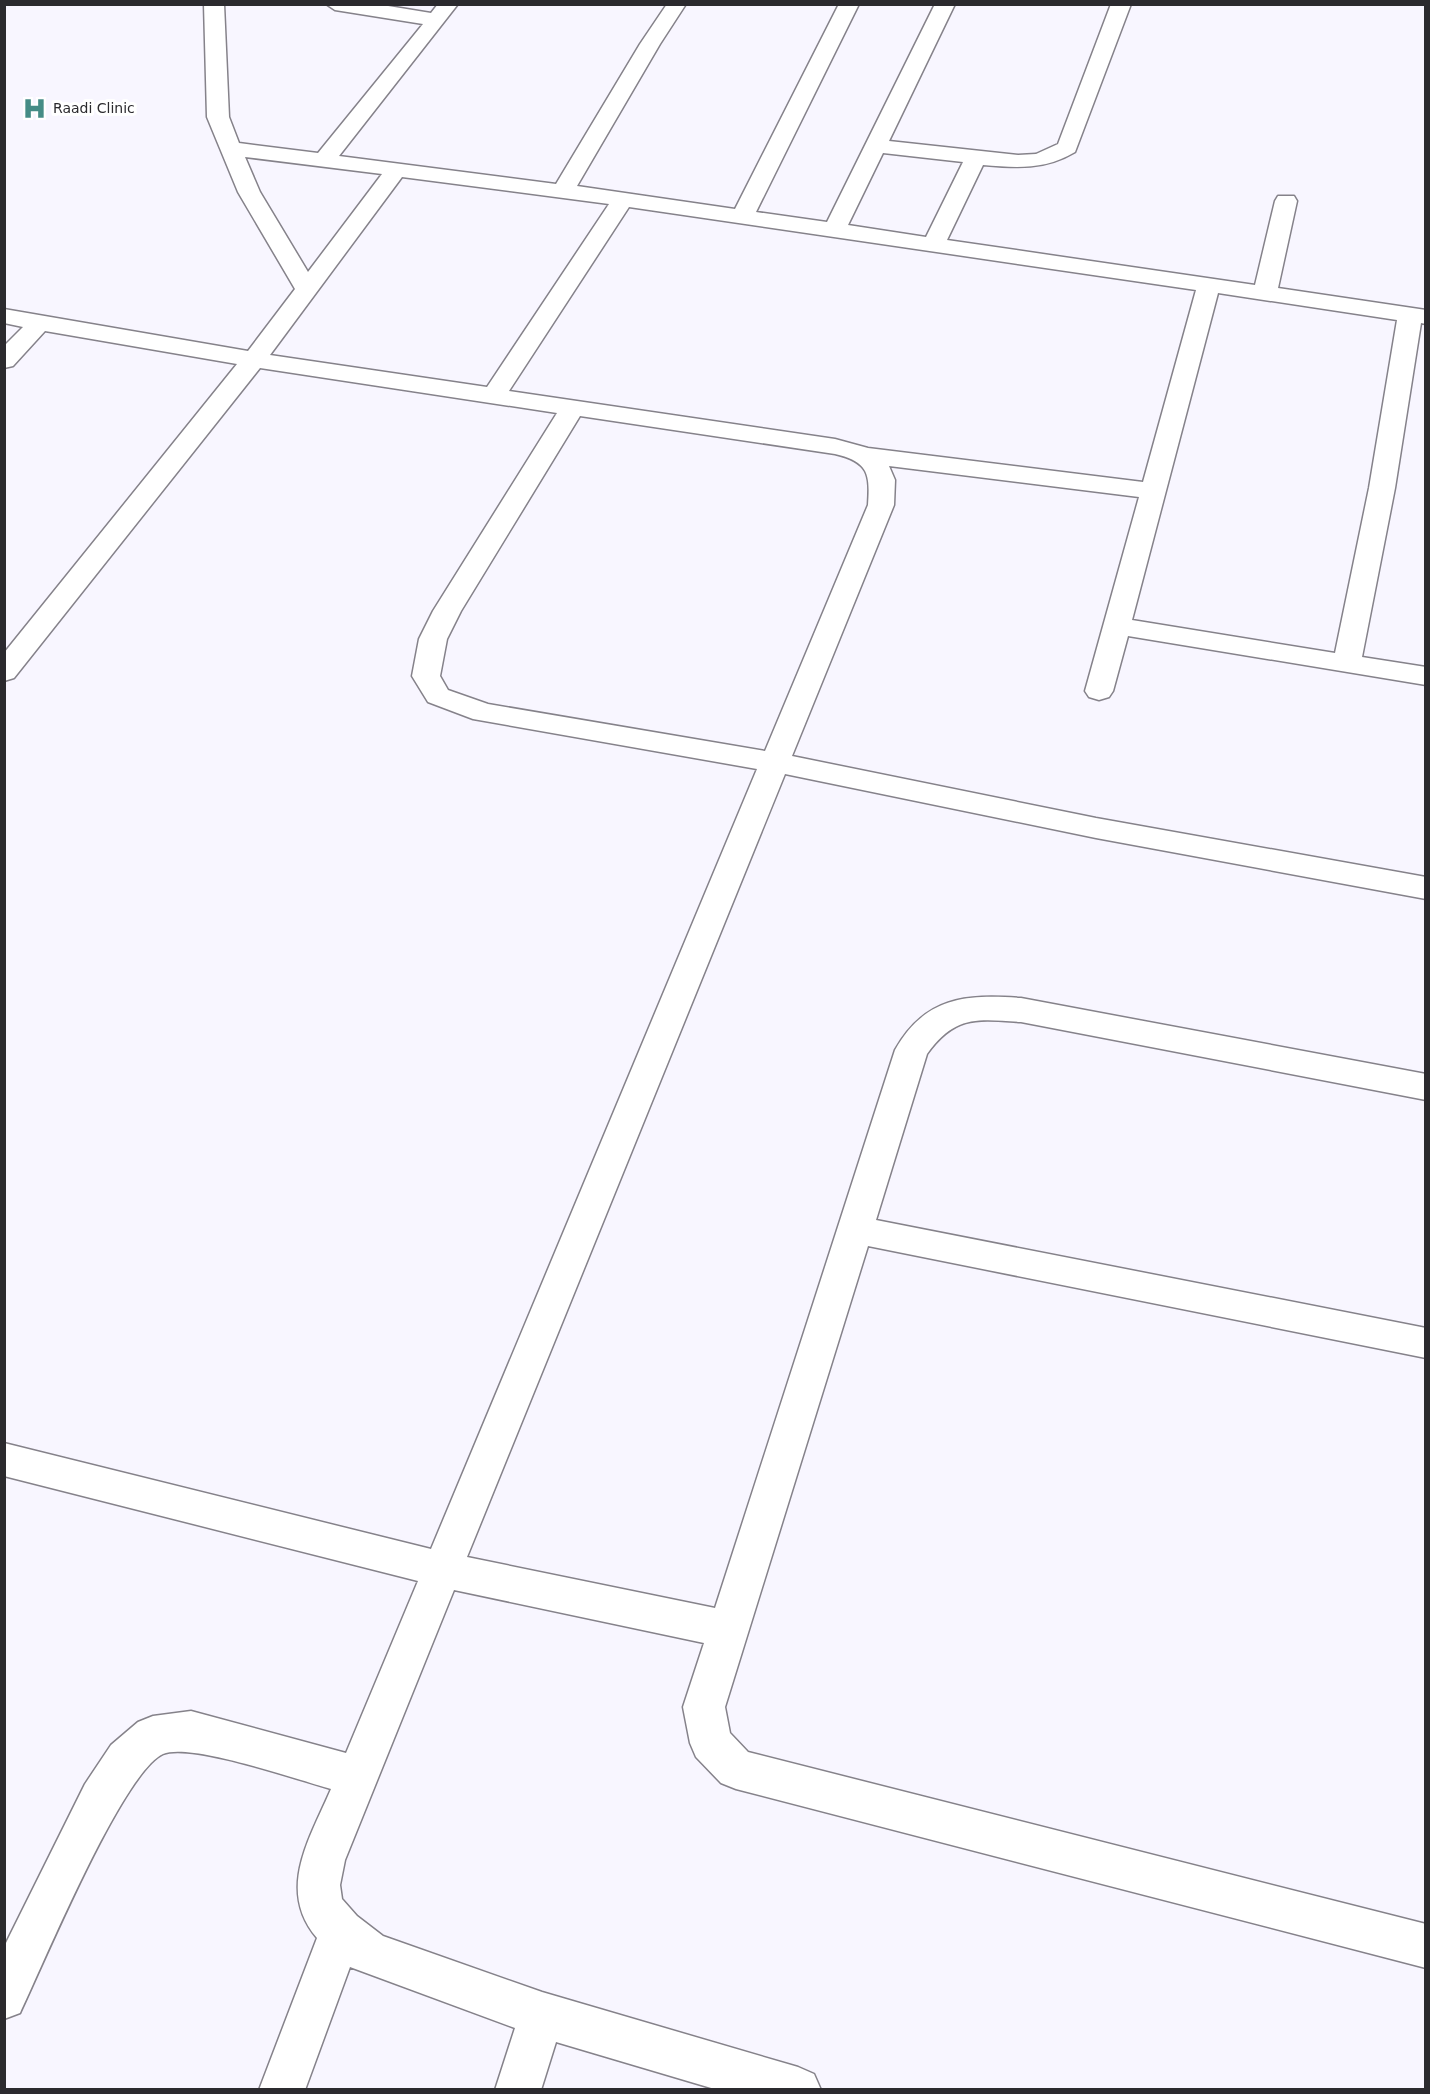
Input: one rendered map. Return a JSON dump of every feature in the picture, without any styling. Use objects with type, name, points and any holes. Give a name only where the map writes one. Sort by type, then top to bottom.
[{"type":"street","points":[[214,4],[218,117],[249,192],[306,289]]},
{"type":"street","points":[[335,4],[444,12]]},
{"type":"street","points":[[563,191],[650,44],[677,4]]},
{"type":"street","points":[[742,217],[849,4]]},
{"type":"street","points":[[834,231],[878,146],[945,4]]},
{"type":"street","points":[[878,146],[975,159],[1040,162],[1067,147],[1121,4]]},
{"type":"street","points":[[325,159],[444,12]]},
{"type":"street","points":[[230,148],[623,199],[1418,316],[1347,664]]},
{"type":"street","points":[[933,245],[975,159]]},
{"type":"street","points":[[4,672],[255,358],[396,170]]},
{"type":"street","points":[[493,397],[623,199]]},
{"type":"street","points":[[1265,294],[1286,201]]},
{"type":"street","points":[[1099,691],[1209,285]]},
{"type":"street","points":[[4,316],[165,346],[800,442],[863,454],[1154,491]]},
{"type":"street","points":[[4,361],[39,322]]},
{"type":"street","points":[[573,408],[447,610],[433,639],[426,676],[438,696],[483,712],[777,763],[1096,828],[1425,888]]},
{"type":"street","points":[[798,2090],[542,2014],[370,1954],[342,1932],[321,1910],[318,1885],[323,1860],[777,763],[881,505],[883,479],[877,465],[863,454]]},
{"type":"street","points":[[1116,626],[1425,676]]},
{"type":"street","points":[[1425,1087],[1021,1010],[988,1008],[953,1011],[927,1027],[912,1050],[857,1230],[704,1707],[711,1743],[736,1768],[1425,1946]]},
{"type":"street","points":[[857,1230],[1425,1343]]},
{"type":"street","points":[[4,1459],[443,1570],[730,1630]]},
{"type":"street","points":[[4,1997],[100,1798],[126,1759],[153,1736],[191,1731],[358,1776]]},
{"type":"street","points":[[282,2090],[342,1932]]},
{"type":"street","points":[[518,2090],[542,2014]]},
{"type":"place","name":"Raadi Clinic","points":[[35,108]]}]
